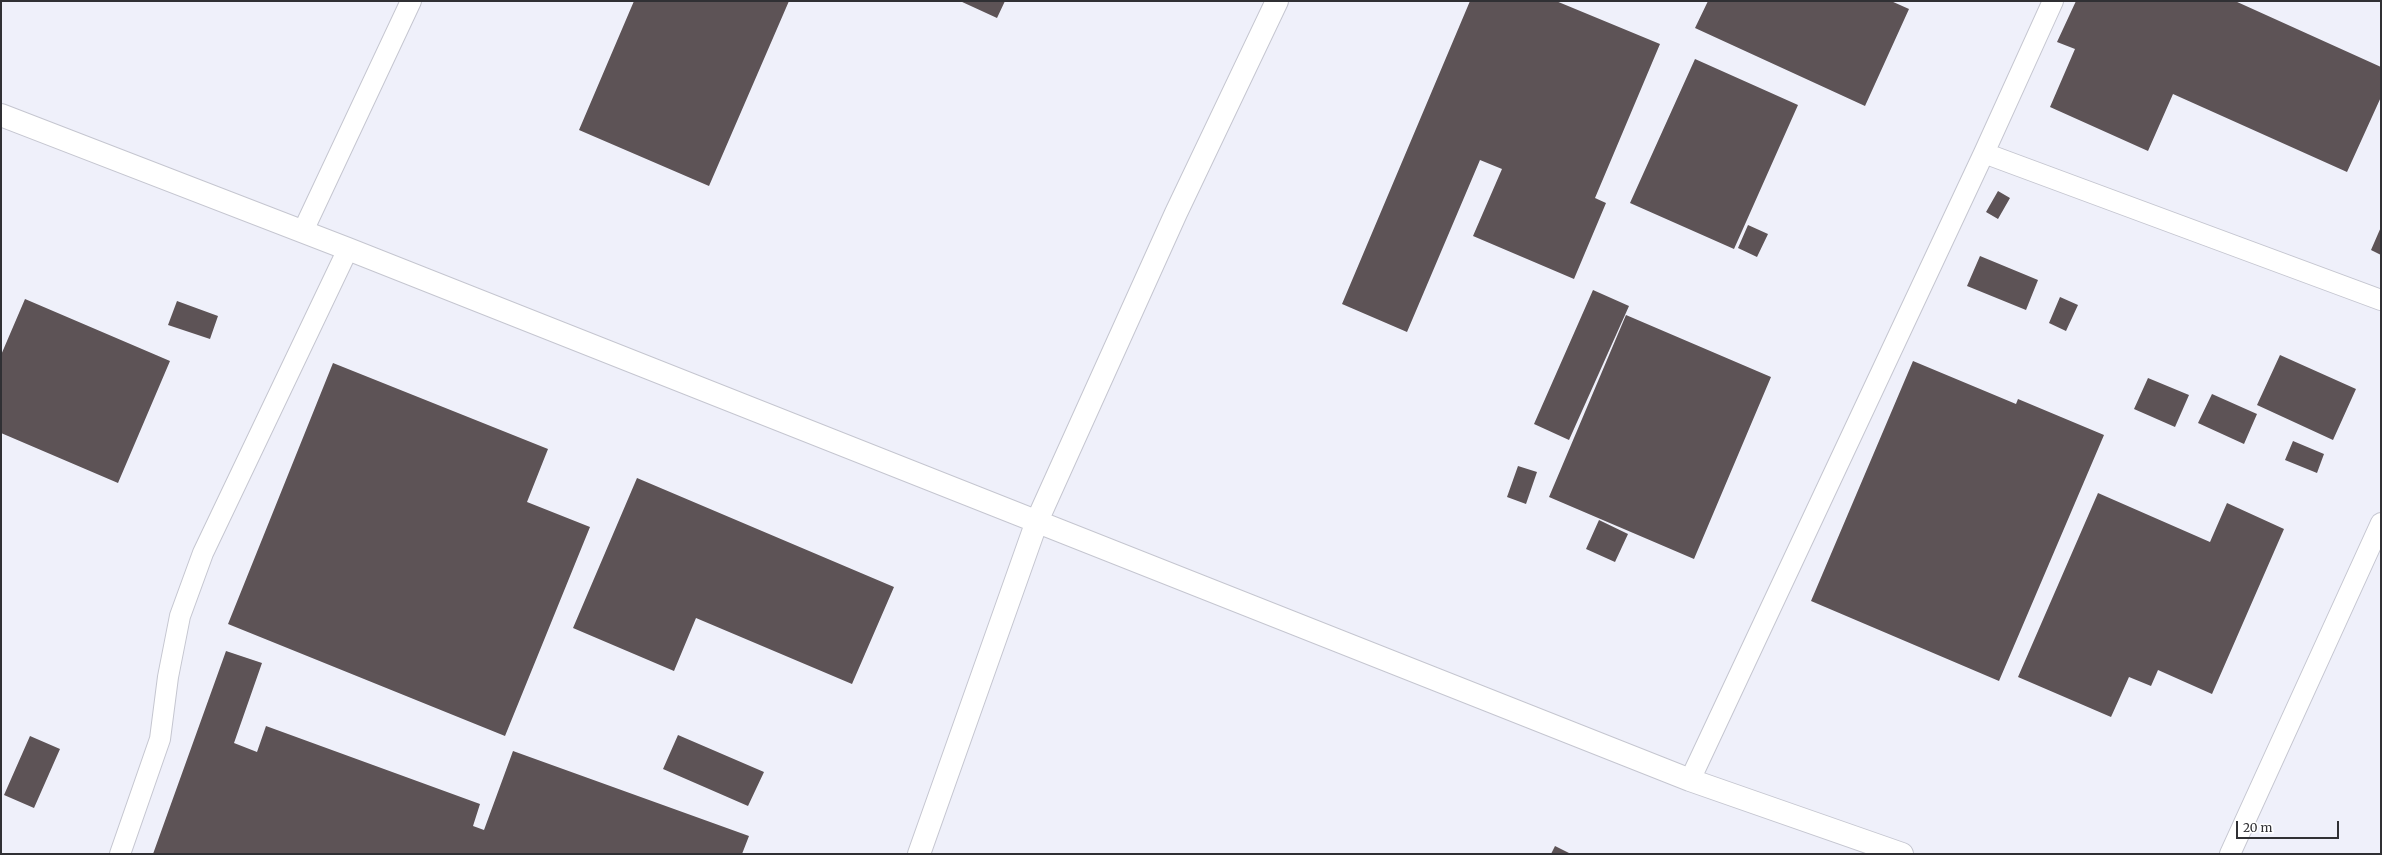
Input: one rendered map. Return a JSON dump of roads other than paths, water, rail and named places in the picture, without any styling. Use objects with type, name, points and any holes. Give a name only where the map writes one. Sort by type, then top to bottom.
[{"type":"street","points":[[919,854],[1037,521],[1173,220],[1277,1]]},
{"type":"street","points":[[1,115],[303,231],[1690,780],[1876,849],[1902,854]]},
{"type":"lane","points":[[303,231],[411,1]]},
{"type":"lane","points":[[1690,780],[1984,153],[2053,1]]},
{"type":"lane","points":[[1984,153],[2381,300]]},
{"type":"lane","points":[[120,854],[160,739],[168,677],[180,616],[203,552],[348,249]]},
{"type":"lane","points":[[2230,854],[2381,523]]}]
